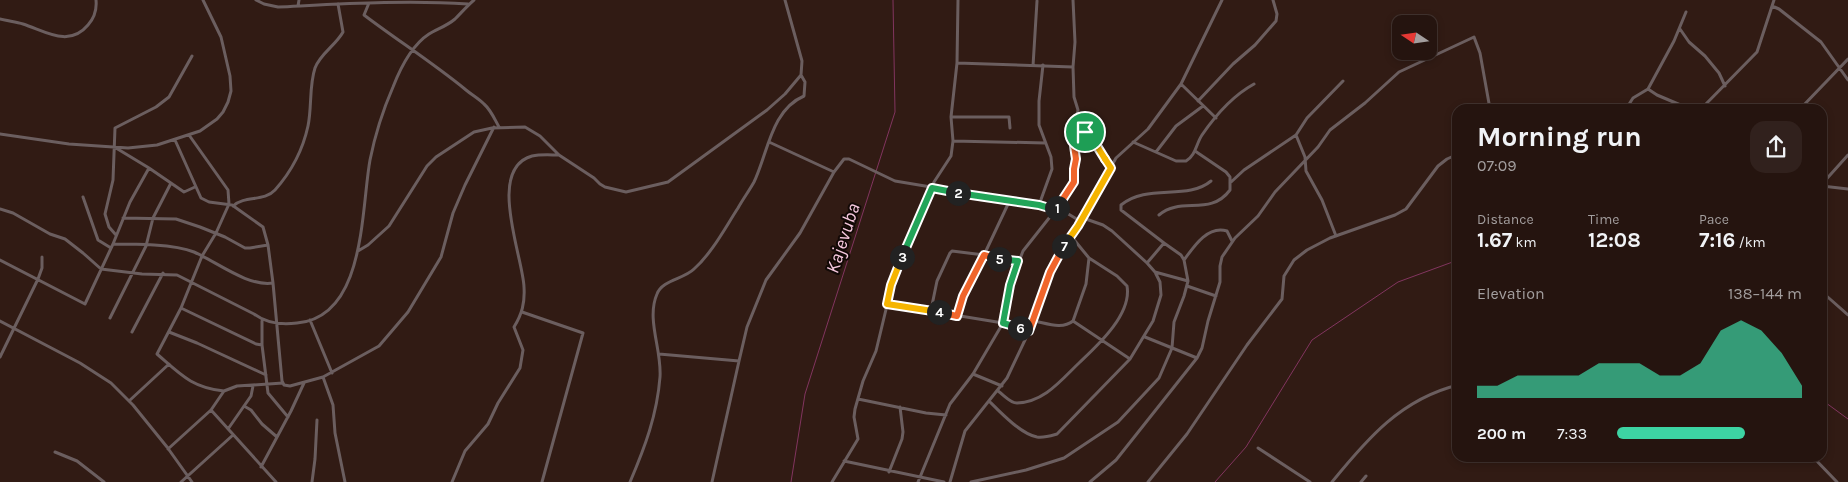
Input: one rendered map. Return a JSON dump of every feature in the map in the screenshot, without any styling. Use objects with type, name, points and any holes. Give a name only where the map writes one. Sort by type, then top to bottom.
[{"type":"street","points":[[0,19],[24,24],[41,32],[70,36],[81,32],[92,20],[97,11],[96,0]]},
{"type":"street","points":[[0,134],[69,144],[142,148],[175,140],[200,131],[217,119],[228,102],[230,91],[230,76],[221,37],[203,0]]},
{"type":"street","points":[[256,0],[268,5],[298,6],[431,2],[469,4]]},
{"type":"street","points":[[298,6],[299,0]]},
{"type":"street","points":[[0,209],[13,213],[50,234],[64,239],[101,270],[177,275],[254,314],[262,321],[292,324],[310,320],[329,308],[342,293],[352,276],[358,251],[373,144],[393,86],[403,66],[428,35],[454,20],[474,0]]},
{"type":"street","points":[[630,482],[645,447],[654,417],[660,376],[654,314],[658,291],[662,286],[688,274],[711,249],[751,186],[768,142],[781,116],[796,100],[804,96],[805,82],[801,75],[802,61],[785,0]]},
{"type":"street","points":[[832,482],[858,439],[854,417],[858,399],[876,351],[895,272],[937,176],[951,156],[953,141],[951,117],[957,63],[958,0]]},
{"type":"street","points":[[918,482],[950,404],[973,374],[1003,323],[1010,285],[1018,261],[1026,247],[1056,210],[1074,182],[1076,159],[1073,139],[1078,110],[1074,96],[1073,67],[1075,42],[1073,0]]},
{"type":"street","points":[[950,482],[965,431],[1002,386],[1013,367],[1034,321],[1050,272],[1063,247],[1082,219],[1120,154],[1148,129],[1181,84],[1222,0]]},
{"type":"street","points":[[1198,101],[1276,21],[1277,14],[1273,0]]},
{"type":"street","points":[[1706,104],[1758,50],[1774,0]]},
{"type":"street","points":[[1033,66],[1037,1]]},
{"type":"street","points":[[369,3],[365,16],[376,23],[382,30],[414,50],[484,104],[497,127]]},
{"type":"street","points":[[234,206],[253,198],[269,195],[276,189],[300,155],[308,125],[315,68],[343,32],[338,4]]},
{"type":"street","points":[[1772,6],[1780,9],[1821,42],[1848,80]]},
{"type":"street","points":[[1629,104],[1633,98],[1648,89],[1680,28],[1686,12]]},
{"type":"street","points":[[1680,28],[1689,42],[1720,73],[1724,86]]},
{"type":"street","points":[[1090,482],[1116,460],[1197,358],[1202,348],[1220,282],[1222,257],[1233,241],[1258,216],[1275,192],[1305,161],[1330,130],[1365,103],[1399,72],[1474,37],[1480,53],[1489,104]]},
{"type":"street","points":[[116,235],[109,227],[105,214],[113,180],[115,128],[156,107],[168,97],[192,56]]},
{"type":"street","points":[[1805,104],[1848,59]]},
{"type":"street","points":[[957,63],[1073,67]]},
{"type":"street","points":[[1039,205],[1052,169],[1051,157],[1039,125],[1038,117],[1044,65]]},
{"type":"street","points":[[358,251],[368,245],[389,226],[427,166],[436,157],[474,132],[497,127],[516,126],[528,129],[540,136],[559,155],[605,187],[626,192],[668,182],[767,110],[785,94],[801,75]]},
{"type":"street","points":[[1230,183],[1244,170],[1296,135],[1307,118],[1343,82]]},
{"type":"street","points":[[1181,84],[1216,118]]},
{"type":"street","points":[[1133,142],[1182,162],[1189,159],[1195,151],[1201,136],[1216,118],[1234,98],[1254,84]]},
{"type":"street","points":[[1648,89],[1678,104]]},
{"type":"street","points":[[1156,152],[1176,126],[1203,106]]},
{"type":"street","points":[[951,117],[1009,117],[1010,128]]},
{"type":"street","points":[[1076,125],[1092,138],[1111,168]]},
{"type":"street","points":[[168,449],[211,410],[224,392],[237,386],[283,383],[290,386],[323,377],[378,346],[408,312],[441,257],[452,213],[497,127]]},
{"type":"street","points":[[189,135],[228,190],[229,204],[216,233],[202,256],[181,308],[157,354],[185,378],[207,390],[224,392]]},
{"type":"street","points":[[1296,135],[1305,157],[1306,171],[1322,200],[1336,236]]},
{"type":"street","points":[[175,140],[195,187],[204,200],[234,206],[263,227],[268,245],[273,283],[283,383]]},
{"type":"street","points":[[953,141],[1045,143]]},
{"type":"street","points":[[768,142],[834,172]]},
{"type":"street","points":[[115,148],[184,192],[195,187]]},
{"type":"street","points":[[1159,215],[1173,207],[1210,204],[1219,201],[1230,190],[1230,177],[1226,172],[1195,151]]},
{"type":"street","points":[[452,482],[465,451],[488,424],[498,403],[520,368],[523,350],[514,327],[522,312],[524,279],[509,211],[510,184],[518,166],[526,159],[539,155],[559,155]]},
{"type":"street","points":[[1827,179],[1848,156]]},
{"type":"street","points":[[1148,482],[1187,434],[1247,345],[1282,299],[1284,276],[1294,260],[1307,250],[1336,236],[1395,215],[1406,209],[1436,168],[1452,157]]},
{"type":"street","points":[[712,482],[747,327],[766,280],[800,233],[834,172],[846,158],[895,181],[1009,202],[1039,205],[1102,225],[1112,231],[1155,272],[1160,282],[1161,295],[1153,321],[1145,336],[1130,359],[1057,434],[1038,437],[1025,432],[989,401]]},
{"type":"street","points":[[0,260],[85,304],[149,168]]},
{"type":"street","points":[[971,482],[1056,461],[1081,448],[1118,422],[1159,378],[1172,348],[1176,314],[1188,286],[1184,260],[1121,210],[1121,205],[1127,199],[1140,195],[1192,189],[1205,186],[1211,180]]},
{"type":"street","points":[[110,318],[146,246],[153,218],[171,183]]},
{"type":"street","points":[[1827,186],[1848,189]]},
{"type":"street","points":[[83,197],[98,240],[112,246],[173,247],[194,252],[252,281],[265,284],[273,283]]},
{"type":"street","points":[[957,316],[963,296],[1009,202]]},
{"type":"street","points":[[124,218],[176,220],[216,233],[245,248],[268,245]]},
{"type":"street","points":[[1184,260],[1199,241],[1215,230],[1228,231],[1233,241]]},
{"type":"street","points":[[998,391],[1017,403],[1035,399],[1056,386],[1102,341],[1118,322],[1128,291],[1125,282],[1089,258],[1071,236]]},
{"type":"street","points":[[1147,263],[1164,244]]},
{"type":"street","points":[[931,310],[939,277],[951,251],[1018,261]]},
{"type":"street","points":[[0,357],[38,279],[42,268],[42,257]]},
{"type":"street","points":[[1034,321],[1068,325],[1073,321],[1086,284],[1089,258]]},
{"type":"street","points":[[1155,272],[1188,282]]},
{"type":"street","points":[[132,332],[163,274]]},
{"type":"street","points":[[1188,286],[1216,296]]},
{"type":"street","points":[[1827,296],[1848,315]]},
{"type":"street","points":[[887,304],[1003,323],[1029,331]]},
{"type":"street","points":[[181,308],[249,341],[262,345]]},
{"type":"street","points":[[522,312],[583,333],[542,482]]},
{"type":"street","points":[[310,320],[332,373]]},
{"type":"street","points":[[262,321],[262,345],[268,393],[288,416]]},
{"type":"street","points":[[1073,321],[1130,359]]},
{"type":"street","points":[[0,322],[15,328],[111,383],[129,401],[192,482]]},
{"type":"street","points":[[168,332],[197,343],[266,375]]},
{"type":"street","points":[[1145,336],[1197,358]]},
{"type":"street","points":[[659,354],[739,361]]},
{"type":"street","points":[[129,401],[168,364]]},
{"type":"street","points":[[973,374],[1002,386]]},
{"type":"street","points":[[323,377],[333,405],[335,433],[345,482]]},
{"type":"street","points":[[261,467],[304,382]]},
{"type":"street","points":[[228,429],[251,396],[253,386]]},
{"type":"street","points":[[1332,482],[1364,442],[1391,418],[1422,400],[1452,388]]},
{"type":"street","points":[[858,399],[946,415]]},
{"type":"street","points":[[244,406],[252,410],[262,424],[277,437]]},
{"type":"street","points":[[889,472],[902,439],[900,407]]},
{"type":"street","points":[[211,410],[275,481]]},
{"type":"street","points":[[312,482],[316,459],[316,420]]},
{"type":"street","points":[[182,482],[233,435]]},
{"type":"street","points":[[1258,448],[1310,482]]},
{"type":"street","points":[[55,452],[77,461],[104,482]]},
{"type":"street","points":[[844,461],[889,472],[944,482]]},
{"type":"street","points":[[1818,462],[1837,482]]},
{"type":"street","points":[[1361,482],[1366,476]]},
{"type":"waterway","name":"Kajevuba","points":[[791,482],[805,394],[895,112],[893,0]]},
{"type":"waterway","points":[[1215,482],[1246,447],[1312,340],[1398,282],[1452,262]]},
{"type":"waterway","points":[[1827,404],[1848,419]]},
{"type":"route","points":[[1076,125],[1085,132],[1092,138],[1111,168],[1078,226],[1057,257],[1029,331],[1003,323],[1010,285],[1018,261],[984,255],[963,296],[957,316],[931,310],[887,304],[895,272],[917,218],[932,188],[1009,202],[1039,205],[1056,210],[1074,182],[1076,159],[1073,132],[1076,125]]}]
